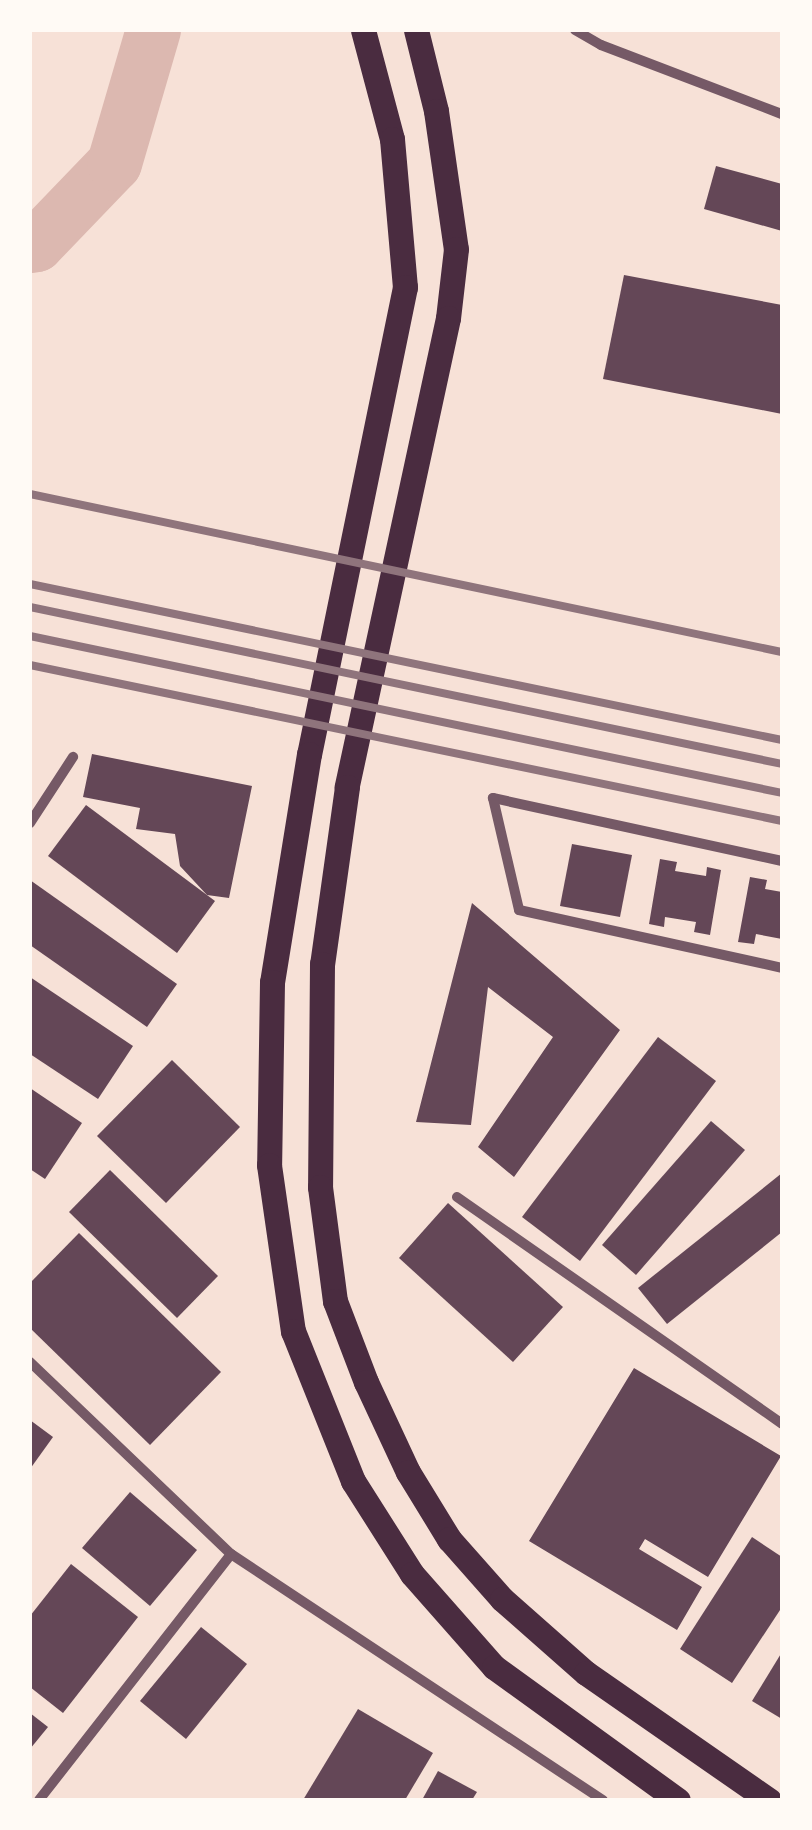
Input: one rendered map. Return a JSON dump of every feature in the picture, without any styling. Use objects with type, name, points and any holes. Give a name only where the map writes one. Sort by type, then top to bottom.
[{"type":"main road","points":[[364,30],[392,139],[405,287],[309,754],[272,982],[269,1165],[293,1331],[353,1480],[412,1574],[494,1667],[678,1800]]},
{"type":"main road","points":[[416,30],[436,111],[456,249],[448,318],[347,787],[322,964],[320,1187],[335,1300],[366,1382],[408,1472],[449,1539],[502,1599],[586,1673],[769,1800]]},
{"type":"street","points":[[576,30],[600,45],[782,114]]},
{"type":"street","points":[[30,822],[72,757]]},
{"type":"street","points":[[782,860],[493,798],[518,910],[782,968]]},
{"type":"street","points":[[457,1198],[782,1424]]},
{"type":"street","points":[[30,1362],[230,1554],[603,1800]]},
{"type":"street","points":[[39,1800],[230,1554]]},
{"type":"building","points":[[716,166],[782,184],[782,231],[704,209]]},
{"type":"building","points":[[624,275],[782,305],[782,414],[603,379]]},
{"type":"building","points":[[92,754],[252,786],[229,898],[207,895],[180,866],[175,834],[136,829],[140,808],[83,797]]},
{"type":"building","points":[[86,805],[215,901],[177,953],[48,856]]},
{"type":"building","points":[[572,844],[632,855],[620,917],[560,906]]},
{"type":"building","points":[[660,859],[677,862],[675,871],[706,876],[707,867],[721,870],[710,935],[694,932],[696,922],[665,917],[664,927],[649,924]]},
{"type":"building","points":[[750,877],[767,880],[765,889],[782,892],[782,939],[756,934],[754,944],[738,942]]},
{"type":"building","points":[[30,880],[177,984],[147,1027],[30,945]]},
{"type":"building","points":[[472,903],[620,1030],[514,1177],[478,1147],[553,1037],[488,987],[471,1125],[416,1122]]},
{"type":"building","points":[[30,977],[133,1046],[98,1099],[30,1054]]},
{"type":"building","points":[[658,1037],[716,1081],[580,1261],[522,1217]]},
{"type":"building","points":[[172,1060],[240,1127],[166,1203],[97,1136]]},
{"type":"building","points":[[30,1088],[82,1123],[45,1179],[30,1169]]},
{"type":"building","points":[[711,1121],[745,1150],[636,1275],[602,1245]]},
{"type":"building","points":[[110,1170],[218,1276],[177,1318],[69,1212]]},
{"type":"building","points":[[782,1173],[782,1232],[667,1324],[638,1288]]},
{"type":"building","points":[[448,1203],[563,1307],[513,1362],[399,1258]]},
{"type":"building","points":[[79,1233],[221,1372],[150,1445],[30,1328],[30,1283]]},
{"type":"building","points":[[634,1368],[781,1456],[708,1577],[645,1539],[639,1549],[702,1587],[677,1630],[529,1541]]},
{"type":"building","points":[[30,1420],[53,1437],[30,1469]]},
{"type":"building","points":[[130,1492],[197,1550],[150,1606],[82,1548]]},
{"type":"building","points":[[752,1537],[782,1557],[782,1607],[732,1683],[680,1649]]},
{"type":"building","points":[[71,1564],[138,1617],[63,1713],[30,1687],[30,1616]]},
{"type":"building","points":[[201,1627],[247,1664],[186,1739],[140,1701]]},
{"type":"building","points":[[782,1652],[782,1719],[752,1701]]},
{"type":"building","points":[[358,1709],[433,1753],[405,1800],[303,1800]]},
{"type":"building","points":[[30,1713],[48,1727],[30,1749]]},
{"type":"building","points":[[438,1771],[477,1792],[472,1800],[422,1800]]},
{"type":"waterway","points":[[30,245],[36,244],[114,163],[153,30]]},
{"type":"railway","points":[[30,494],[782,652]]},
{"type":"railway","points":[[30,584],[782,740]]},
{"type":"railway","points":[[30,607],[782,764]]},
{"type":"railway","points":[[30,636],[782,793]]},
{"type":"railway","points":[[30,665],[782,821]]}]
